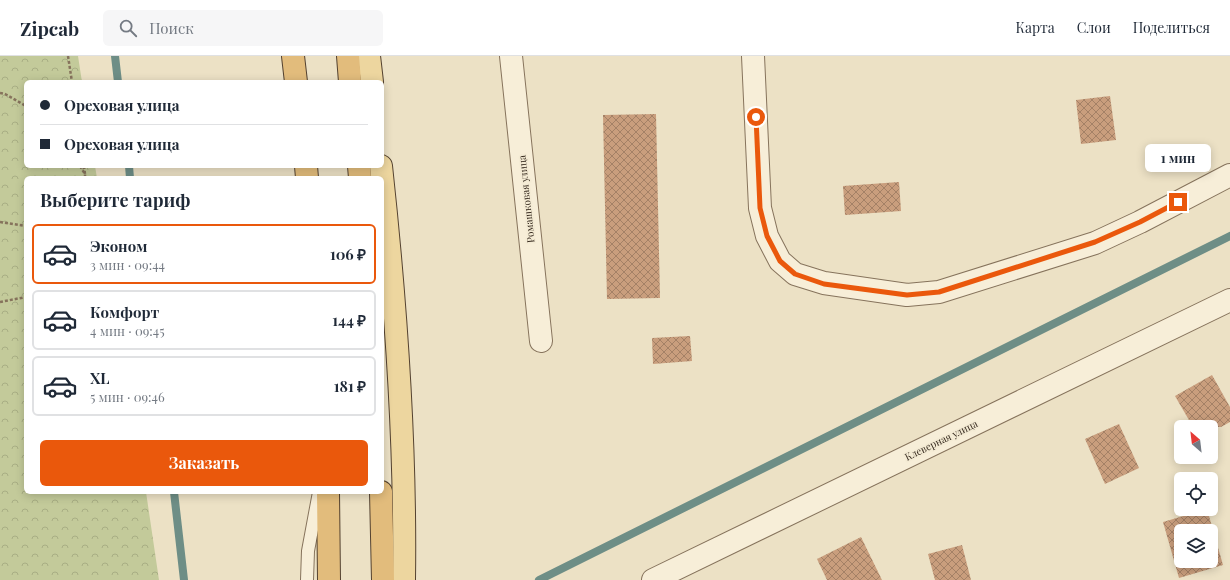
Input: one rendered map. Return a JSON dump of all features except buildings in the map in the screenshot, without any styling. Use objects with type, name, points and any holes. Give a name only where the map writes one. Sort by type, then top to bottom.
[{"type":"highway","points":[[293,56],[296,80]]},
{"type":"highway","points":[[348,56],[350,80]]},
{"type":"highway","points":[[328,494],[329,580]]},
{"type":"highway","points":[[381,494],[383,580]]},
{"type":"main road","points":[[369,56],[372,80]]},
{"type":"main road","points":[[384,196],[397,328],[402,439],[404,580]]},
{"type":"street","name":"Ромашковая улица","points":[[511,56],[541,342]]},
{"type":"street","points":[[753,56],[760,208],[767,236],[780,261],[795,274],[824,284],[907,295],[939,292],[1095,242],[1140,222],[1230,175]]},
{"type":"street","name":"Клеверная улица","points":[[653,580],[1230,300]]},
{"type":"lane","points":[[308,580],[308,550],[318,494]]},
{"type":"path","points":[[68,56],[72,80]]},
{"type":"path","points":[[0,93],[5,94],[24,105]]},
{"type":"path","points":[[81,168],[85,174]]},
{"type":"path","points":[[84,168],[85,174]]},
{"type":"path","points":[[0,222],[24,226]]},
{"type":"path","points":[[0,302],[24,297]]},
{"type":"green space","points":[[0,56],[78,56],[82,80],[24,80],[24,168],[95,168],[97,176],[24,176],[24,494],[146,494],[159,580],[0,580]]},
{"type":"waterway","points":[[115,56],[118,80]]},
{"type":"waterway","points":[[129,168],[130,176]]},
{"type":"waterway","points":[[539,580],[1230,236]]},
{"type":"waterway","points":[[174,494],[184,580]]},
{"type":"route","points":[[756,117],[760,208],[767,236],[780,261],[795,274],[824,284],[907,295],[939,292],[981,280],[1095,242],[1140,222],[1178,202]]}]
